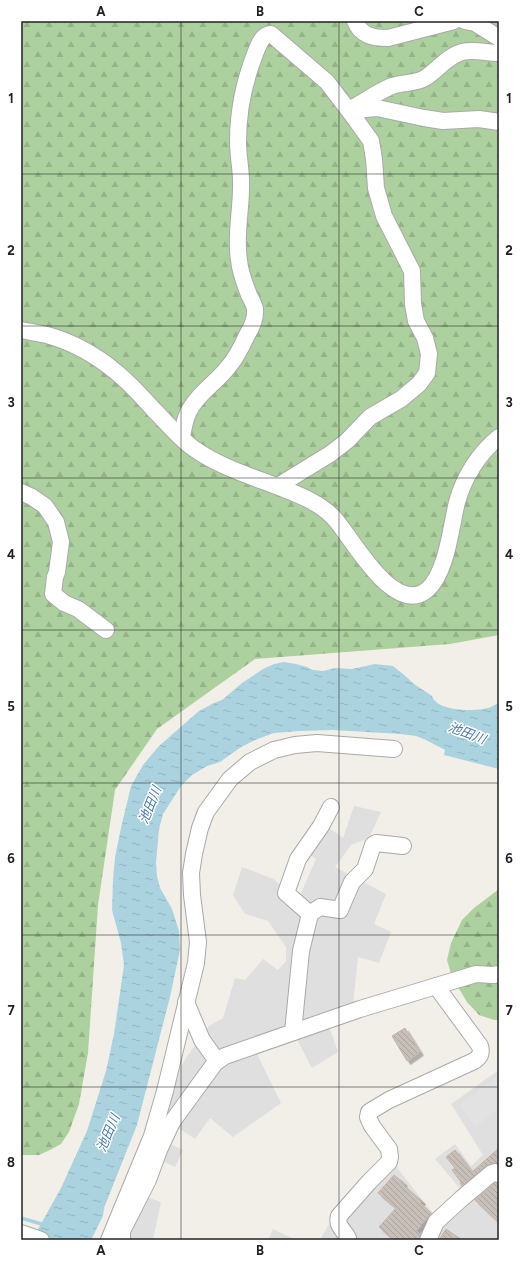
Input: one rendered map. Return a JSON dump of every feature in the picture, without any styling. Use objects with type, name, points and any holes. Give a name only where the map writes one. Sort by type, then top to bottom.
[{"type":"street","points":[[355,21],[364,33],[378,38],[388,38],[454,21]]},
{"type":"street","points":[[465,21],[475,23],[499,38]]},
{"type":"street","points":[[182,437],[184,422],[191,407],[210,385],[230,366],[255,318],[255,309],[238,260],[241,186],[238,137],[243,94],[248,71],[257,49],[264,36],[268,33],[327,82],[371,141],[376,188],[384,216],[412,271],[413,304],[416,321],[424,338],[429,354],[427,373],[419,384],[401,399],[370,417],[347,441],[330,454],[278,486]]},
{"type":"street","points":[[349,110],[365,102],[380,91],[424,79],[447,60],[461,52],[469,51],[499,53]]},
{"type":"street","points":[[349,110],[377,108],[443,121],[479,119],[499,122]]},
{"type":"street","points":[[21,330],[49,336],[82,350],[104,362],[128,383],[191,447],[212,460],[300,495],[318,505],[342,527],[371,567],[394,590],[401,594],[419,594],[427,590],[436,578],[446,555],[458,500],[470,472],[484,451],[499,437]]},
{"type":"street","points":[[21,492],[32,497],[45,506],[56,522],[61,542],[53,594],[64,603],[78,609],[106,630]]},
{"type":"street","points":[[109,1240],[152,1136],[165,1091],[196,963],[198,942],[191,873],[200,828],[206,812],[230,779],[250,762],[274,750],[295,745],[317,743],[394,749]]},
{"type":"street","points":[[310,914],[286,893],[298,859],[321,826],[331,807]]},
{"type":"street","points":[[293,1032],[301,951],[310,914],[320,907],[340,910],[352,882],[365,869],[373,845],[376,843],[402,846]]},
{"type":"street","points":[[122,1240],[122,1231],[148,1180],[158,1150],[172,1122],[205,1075],[217,1061],[225,1056],[360,1009],[476,974],[499,974]]},
{"type":"street","points":[[348,1240],[346,1233],[338,1225],[339,1216],[389,1162],[390,1157],[389,1149],[368,1117],[369,1112],[389,1100],[474,1061],[479,1058],[481,1054],[480,1046],[436,986]]},
{"type":"street","points":[[186,1002],[202,1040],[217,1061]]},
{"type":"street","points":[[428,1240],[436,1222],[441,1217],[492,1173],[495,1172],[499,1174]]},
{"type":"street","points":[[21,1234],[41,1240]]},
{"type":"shaded area","points":[[354,806],[381,812],[369,838],[351,845],[335,867],[386,894],[374,924],[391,932],[379,963],[358,957],[353,1006],[326,1018],[338,1052],[312,1068],[295,1036],[254,1048],[281,1103],[233,1137],[210,1118],[195,1139],[171,1123],[162,1140],[183,1150],[175,1167],[155,1158],[141,1195],[161,1202],[153,1240],[108,1240],[169,1086],[188,1055],[209,1026],[223,1018],[235,978],[245,980],[263,959],[278,970],[286,961],[286,947],[268,921],[245,914],[233,895],[242,867],[274,879],[297,902],[316,859],[302,849],[325,825],[343,838]]},
{"type":"shaded area","points":[[499,1070],[499,1240],[320,1240],[332,1219],[390,1159],[435,1216],[463,1192],[435,1159],[455,1144],[471,1166],[483,1155],[451,1104]]},
{"type":"shaded area","points":[[499,1075],[499,1109],[475,1127],[459,1105]]},
{"type":"shaded area","points":[[273,1229],[296,1240],[268,1240]]},
{"type":"green space","points":[[21,21],[499,21],[499,635],[450,644],[255,659],[157,729],[115,790],[98,905],[88,1053],[79,1104],[69,1132],[61,1144],[39,1155],[21,1155]]},
{"type":"green space","points":[[499,889],[499,1020],[494,1020],[479,1015],[467,1002],[452,977],[447,960],[451,943],[462,920],[474,908]]},
{"type":"water","name":"池田川","points":[[284,662],[307,667],[313,670],[323,671],[335,668],[352,669],[375,664],[393,666],[414,684],[432,696],[435,701],[449,708],[477,710],[485,709],[499,703],[499,769],[444,755],[445,750],[416,736],[333,730],[299,731],[274,733],[255,740],[241,747],[220,762],[207,766],[192,775],[181,786],[163,814],[159,829],[156,863],[160,888],[172,909],[179,931],[180,950],[170,997],[137,1125],[104,1208],[103,1216],[91,1240],[32,1240],[61,1188],[87,1131],[106,1071],[114,1034],[124,965],[121,943],[112,910],[115,857],[131,786],[143,765],[159,746],[199,711],[222,700],[242,683],[263,669],[274,664]]},
{"type":"building","points":[[405,1028],[420,1052],[407,1061],[392,1036]]},
{"type":"building","points":[[499,1148],[499,1163],[492,1163],[486,1166],[462,1186],[460,1183],[461,1182],[452,1170],[455,1168],[446,1157],[455,1150],[472,1172]]},
{"type":"building","points":[[394,1175],[422,1201],[420,1203],[431,1213],[416,1231],[420,1234],[419,1240],[394,1240],[379,1227],[396,1208],[378,1193]]},
{"type":"building","points":[[495,1183],[499,1183],[499,1223],[475,1200]]},
{"type":"building","points":[[446,1229],[462,1240],[439,1240]]},
{"type":"waterway","points":[[21,1218],[45,1225]]}]
